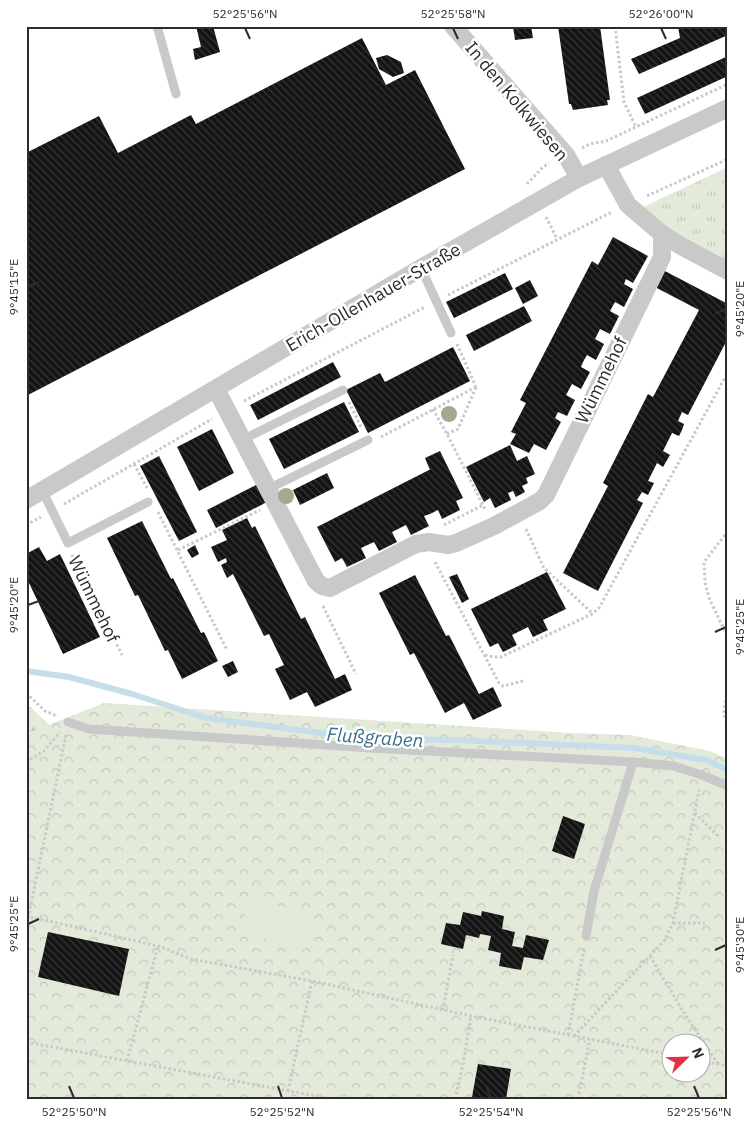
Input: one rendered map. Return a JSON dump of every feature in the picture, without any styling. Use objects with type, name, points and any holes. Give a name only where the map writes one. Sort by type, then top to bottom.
[{"type":"street","name":"In den Kolkwiesen","points":[[453,26],[566,155],[579,178]]},
{"type":"street","name":"Erich-Ollenhauer-Straße","points":[[26,500],[421,268],[579,178],[728,108]]},
{"type":"street","points":[[606,165],[628,205],[662,234],[728,271]]},
{"type":"street","name":"Wümmehof","points":[[322,586],[330,588],[416,544],[425,542],[448,545],[466,540],[519,513],[540,501],[546,495],[662,257],[662,234]]},
{"type":"street","points":[[216,389],[316,581],[322,586]]},
{"type":"lane","points":[[157,26],[176,94]]},
{"type":"lane","points":[[421,268],[452,333]]},
{"type":"lane","points":[[242,440],[343,390]]},
{"type":"lane","points":[[271,496],[368,440]]},
{"type":"lane","name":"Wümmehof","points":[[42,490],[68,543],[149,498]]},
{"type":"lane","points":[[68,722],[89,729],[370,748],[633,762],[674,766],[728,786]]},
{"type":"lane","points":[[586,936],[594,891],[633,762]]},
{"type":"path","points":[[614,26],[624,102],[636,127]]},
{"type":"path","points":[[590,144],[606,141],[728,84]]},
{"type":"path","points":[[26,525],[226,410],[436,301],[628,205],[728,159]]},
{"type":"path","points":[[447,434],[458,429],[476,387],[452,333]]},
{"type":"path","points":[[485,655],[501,657],[592,614],[599,608],[728,372]]},
{"type":"path","points":[[343,390],[368,440],[376,440],[476,387]]},
{"type":"path","points":[[433,409],[494,526]]},
{"type":"path","points":[[134,464],[149,498]]},
{"type":"path","points":[[178,550],[271,496]]},
{"type":"path","points":[[442,526],[483,505]]},
{"type":"path","points":[[157,509],[227,650]]},
{"type":"path","points":[[519,513],[544,568],[592,614]]},
{"type":"path","points":[[728,531],[704,562],[705,582],[709,598],[728,638]]},
{"type":"path","points":[[425,542],[500,683],[503,686],[523,681]]},
{"type":"path","name":"Wümmehof","points":[[68,543],[72,556],[122,655]]},
{"type":"path","points":[[322,586],[320,601],[356,674]]},
{"type":"path","points":[[26,693],[46,711],[68,722]]},
{"type":"path","points":[[728,696],[724,704],[723,714],[728,724]]},
{"type":"path","points":[[26,762],[44,750],[68,722]]},
{"type":"path","points":[[26,928],[68,722]]},
{"type":"path","points":[[573,1036],[664,941],[673,923],[702,775]]},
{"type":"path","points":[[695,812],[720,838]]},
{"type":"path","points":[[27,916],[158,946],[191,959],[312,981],[471,1016],[662,1053]]},
{"type":"path","points":[[673,923],[705,923]]},
{"type":"path","points":[[568,1035],[586,936]]},
{"type":"path","points":[[127,1061],[158,946]]},
{"type":"path","points":[[443,1010],[453,955]]},
{"type":"path","points":[[650,956],[719,1064]]},
{"type":"path","points":[[288,1091],[312,981]]},
{"type":"path","points":[[455,1099],[471,1016]]},
{"type":"path","points":[[578,1099],[590,1039]]},
{"type":"path","points":[[26,1042],[332,1099]]},
{"type":"path","points":[[712,1063],[728,1066]]},
{"type":"green space","points":[[728,167],[728,263],[669,230],[641,208]]},
{"type":"green space","points":[[26,703],[49,725],[26,734]]},
{"type":"green space","points":[[104,703],[571,733],[630,735],[710,751],[728,759],[728,1099],[26,1099],[26,734]]},
{"type":"green space","points":[[250,898],[314,916],[305,950],[240,931]]},
{"type":"building","points":[[196,26],[213,26],[220,52],[195,60],[193,49],[201,47]]},
{"type":"building","points":[[513,26],[531,26],[533,38],[515,40]]},
{"type":"building","points":[[558,26],[600,26],[610,100],[607,100],[608,105],[573,110],[571,104],[569,104]]},
{"type":"building","points":[[678,26],[728,26],[728,35],[639,74],[631,59],[680,38]]},
{"type":"building","points":[[362,38],[386,85],[415,70],[465,169],[26,396],[26,153],[99,116],[118,153],[191,115],[196,124]]},
{"type":"building","points":[[387,55],[401,62],[404,73],[393,77],[379,69],[376,58]]},
{"type":"building","points":[[728,56],[728,76],[645,114],[637,98]]},
{"type":"building","points":[[613,237],[648,256],[633,283],[626,279],[624,284],[633,289],[624,307],[615,302],[610,311],[619,316],[610,334],[600,329],[595,339],[604,344],[596,360],[587,355],[583,362],[581,367],[590,372],[581,389],[572,384],[566,395],[575,400],[567,416],[558,412],[555,418],[561,422],[546,450],[534,444],[529,453],[510,444],[516,434],[511,432],[526,403],[520,400],[592,261],[598,265]]},
{"type":"building","points":[[661,269],[728,304],[728,338],[688,415],[682,412],[678,421],[684,424],[682,430],[679,436],[672,433],[663,451],[670,455],[663,467],[657,463],[648,481],[654,483],[648,495],[642,492],[637,500],[643,503],[598,591],[563,573],[608,486],[603,483],[648,394],[653,397],[699,310],[653,286]]},
{"type":"building","points":[[505,273],[513,289],[454,318],[446,302]]},
{"type":"building","points":[[530,280],[538,296],[523,304],[515,288]]},
{"type":"building","points":[[524,306],[532,321],[474,351],[466,335]]},
{"type":"building","points":[[453,347],[470,381],[368,433],[346,390],[380,373],[385,382]]},
{"type":"building","points":[[333,362],[341,377],[258,420],[250,405]]},
{"type":"building","points":[[344,402],[359,432],[284,469],[269,439]]},
{"type":"building","points":[[212,429],[234,473],[199,491],[177,447]]},
{"type":"building","points":[[510,445],[517,461],[527,456],[535,474],[526,478],[528,483],[522,486],[525,492],[516,497],[513,491],[508,493],[511,500],[495,508],[490,498],[484,502],[466,467]]},
{"type":"building","points":[[440,451],[463,498],[456,501],[460,510],[442,519],[438,510],[424,516],[429,526],[411,535],[406,525],[392,532],[397,542],[379,551],[374,542],[361,548],[366,558],[347,567],[342,558],[335,562],[317,527],[430,470],[425,458]]},
{"type":"building","points":[[159,456],[197,532],[179,541],[140,466]]},
{"type":"building","points":[[327,473],[334,488],[300,505],[293,490]]},
{"type":"building","points":[[258,484],[267,502],[216,528],[207,510]]},
{"type":"building","points":[[247,518],[252,528],[255,526],[301,619],[305,617],[335,679],[345,674],[352,690],[315,707],[307,692],[290,700],[275,669],[284,665],[269,634],[264,636],[233,574],[227,578],[221,565],[227,562],[226,558],[218,562],[211,547],[227,540],[222,530]]},
{"type":"building","points":[[142,521],[171,579],[173,578],[201,633],[204,632],[218,661],[182,679],[168,650],[165,651],[138,595],[135,596],[107,538]]},
{"type":"building","points":[[195,545],[199,554],[192,558],[187,550]]},
{"type":"building","points":[[39,547],[47,561],[60,554],[100,637],[63,654],[29,583],[26,584],[26,554]]},
{"type":"building","points":[[547,572],[566,609],[543,620],[548,630],[533,637],[528,627],[512,635],[517,645],[503,652],[498,643],[490,647],[471,609]]},
{"type":"building","points":[[457,574],[469,599],[462,603],[449,577]]},
{"type":"building","points":[[415,575],[446,636],[449,635],[479,694],[493,687],[502,706],[473,720],[464,703],[445,713],[414,653],[410,655],[379,593]]},
{"type":"building","points":[[233,661],[238,672],[228,677],[222,666]]},
{"type":"building","points":[[563,816],[585,824],[574,859],[552,851]]},
{"type":"building","points":[[482,911],[504,916],[502,929],[515,932],[512,946],[523,948],[526,935],[549,940],[543,960],[524,957],[521,970],[499,966],[501,953],[488,950],[491,936],[480,934],[479,938],[466,935],[463,949],[441,944],[446,923],[460,925],[463,912],[481,916]]},
{"type":"building","points":[[48,932],[129,949],[119,996],[38,977]]},
{"type":"building","points":[[478,1064],[511,1069],[506,1099],[472,1097]]},
{"type":"waterway","name":"Flußgraben","points":[[26,671],[69,677],[132,694],[206,718],[367,739],[457,740],[634,748],[706,760],[728,770]]}]
